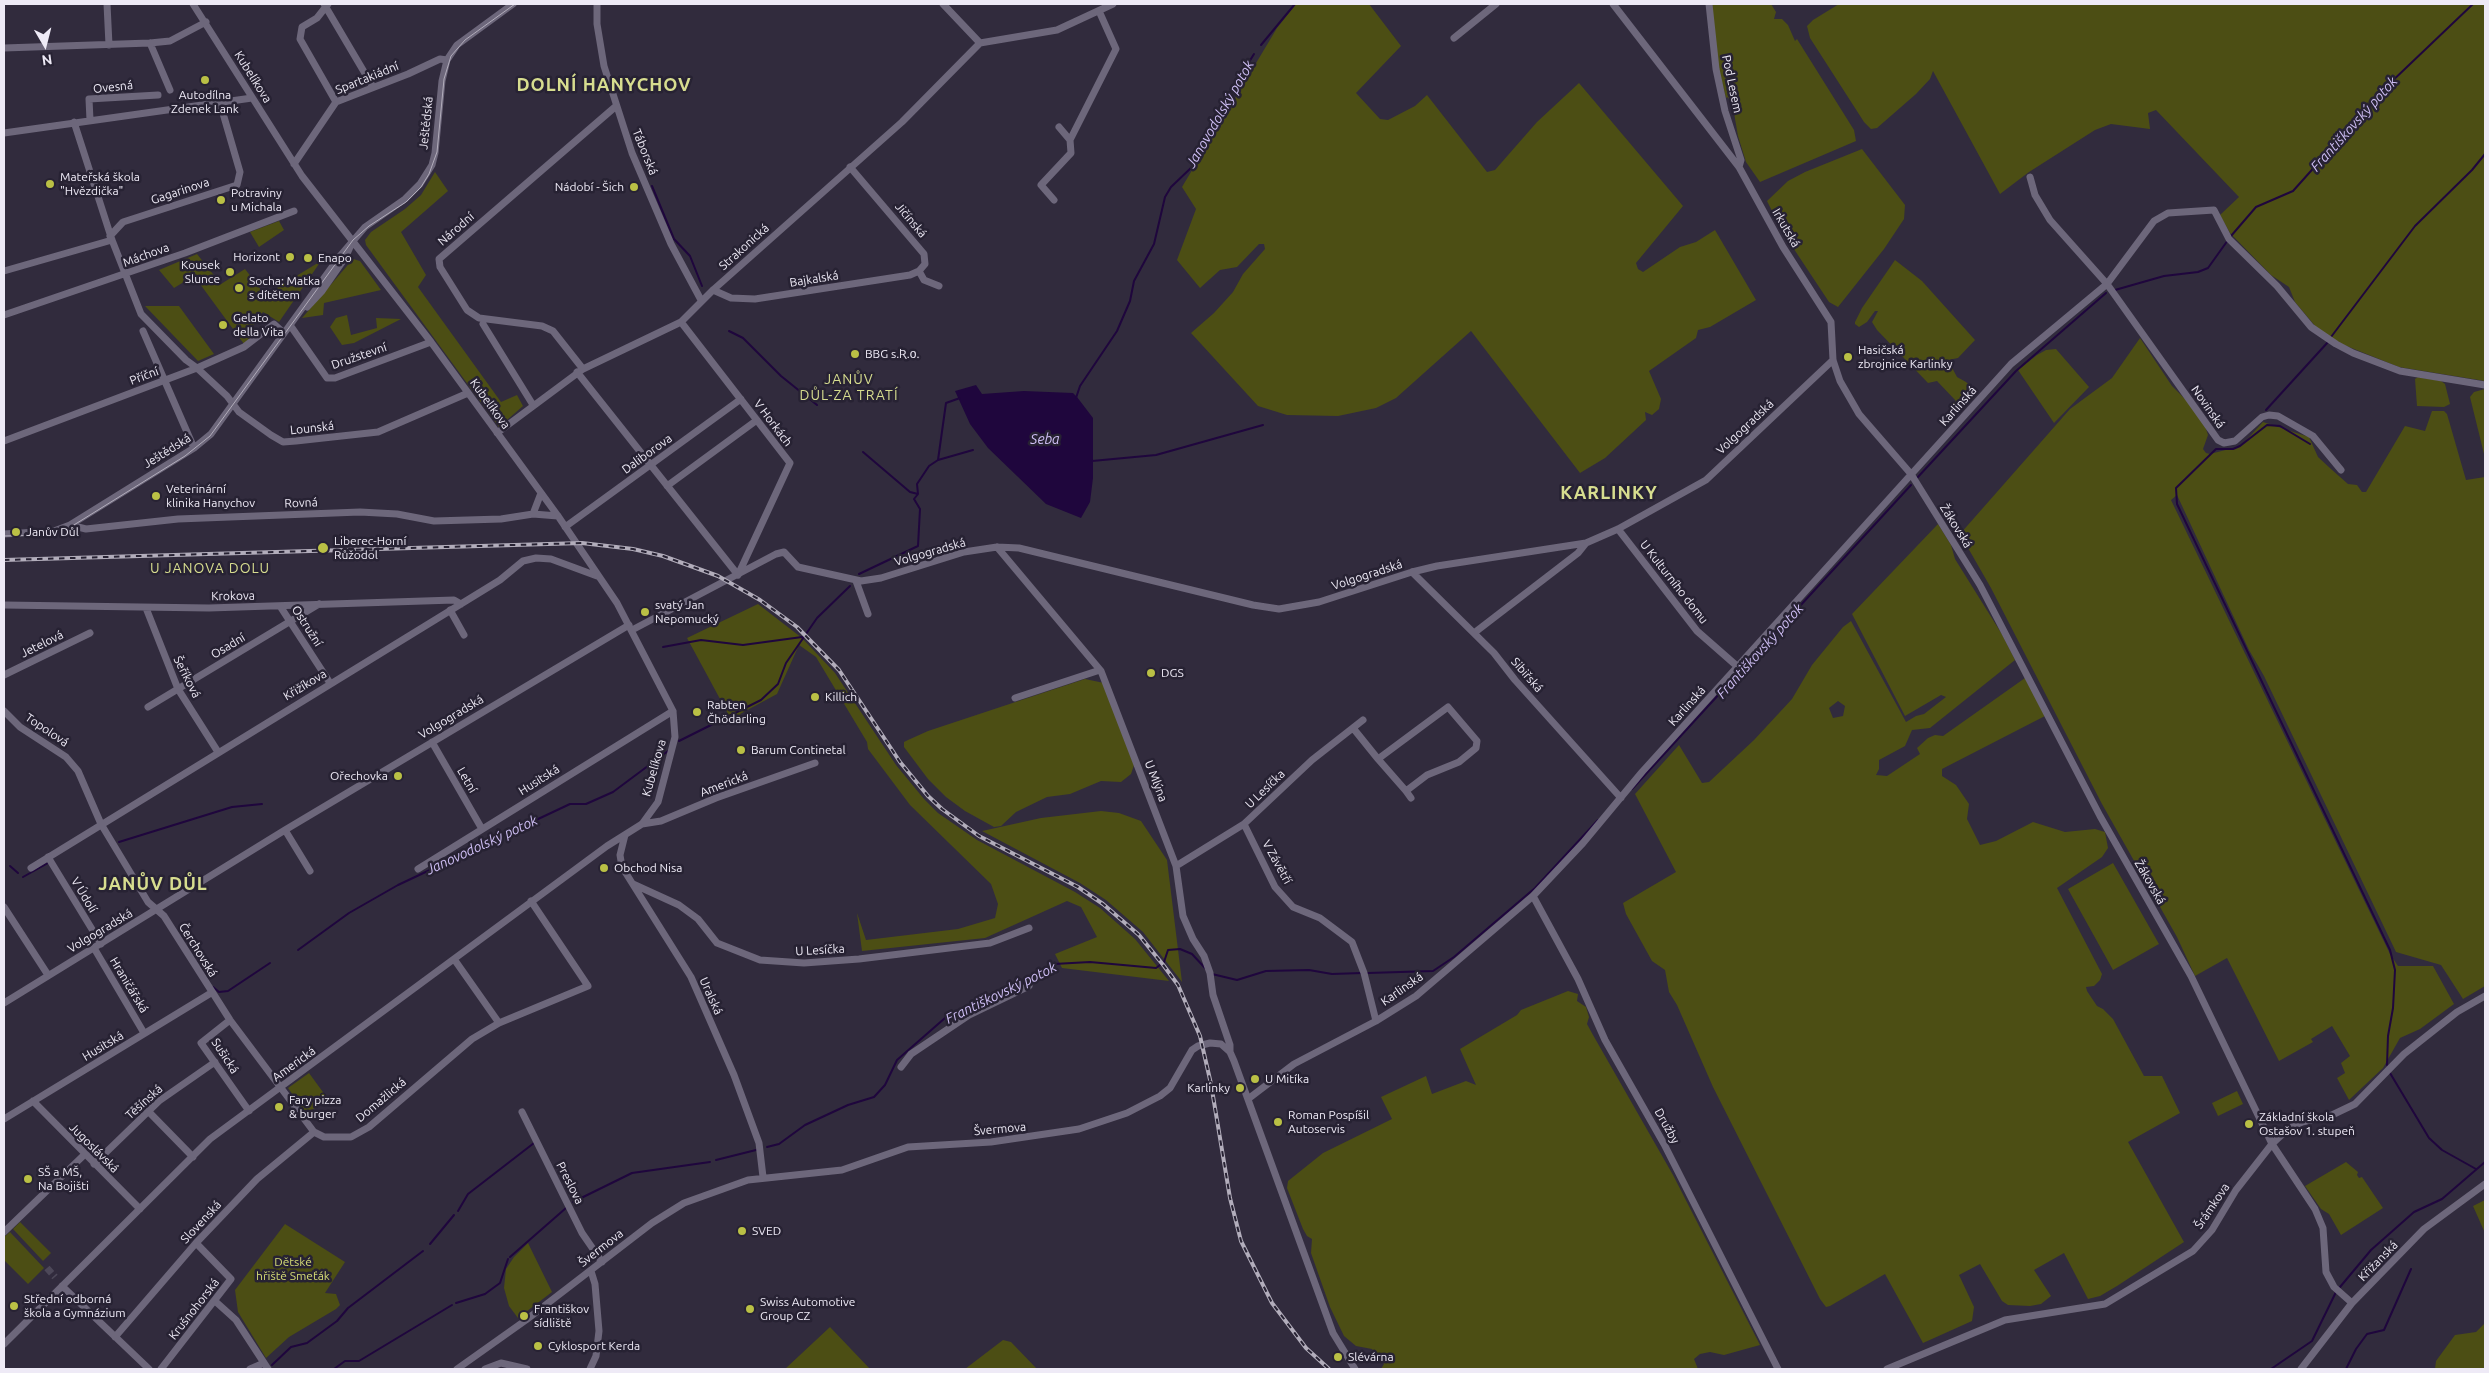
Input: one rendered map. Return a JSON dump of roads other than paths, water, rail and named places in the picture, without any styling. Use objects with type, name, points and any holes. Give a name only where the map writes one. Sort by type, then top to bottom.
[{"type":"street","points":[[106,4],[109,44]]},
{"type":"street","name":"Kubelíkova","points":[[193,4],[294,164],[431,342],[558,516],[631,627],[673,711],[675,737],[658,802],[642,824],[625,835]]},
{"type":"street","name":"Ještědská","points":[[4,534],[54,531],[70,525],[194,448],[211,434],[292,322],[322,292],[345,258],[353,240],[364,227],[406,199],[426,176],[435,153],[442,81],[447,60],[457,45],[513,4]]},
{"type":"street","name":"Táborská","points":[[597,4],[597,24],[604,66],[615,107],[632,153],[671,244],[701,300]]},
{"type":"street","points":[[943,4],[980,43],[1057,30],[1113,4]]},
{"type":"street","points":[[1454,38],[1496,4]]},
{"type":"street","name":"Irkutská","points":[[1613,4],[1739,167],[1783,247],[1832,322],[1832,360],[1840,381],[1859,414],[1911,474]]},
{"type":"street","name":"Pod Lesem","points":[[1709,4],[1716,69],[1725,111],[1741,160],[1739,167]]},
{"type":"street","points":[[336,102],[300,39],[302,27],[317,18],[326,5],[373,87]]},
{"type":"street","points":[[1054,200],[1041,185],[1071,153],[1070,140],[1116,50],[1099,11]]},
{"type":"street","points":[[4,48],[170,41],[206,22]]},
{"type":"street","points":[[150,43],[170,90]]},
{"type":"street","name":"Strakonická","points":[[497,433],[580,370],[681,322],[701,300],[902,122],[980,43]]},
{"type":"street","name":"Spartakiádní","points":[[294,164],[336,102],[408,74],[440,59],[447,60]]},
{"type":"street","name":"Ovesná","points":[[90,120],[89,99],[158,95]]},
{"type":"street","points":[[4,133],[252,98]]},
{"type":"street","name":"Gagarinova","points":[[4,271],[111,238],[123,222],[236,185],[240,172],[220,103]]},
{"type":"street","name":"Národní","points":[[615,107],[439,259],[440,267],[467,310],[479,318],[542,326],[553,331],[651,465],[738,575]]},
{"type":"street","points":[[74,122],[111,238],[125,275]]},
{"type":"street","points":[[1059,127],[1070,140]]},
{"type":"street","name":"Jičínská","points":[[850,167],[924,254],[925,264],[919,271]]},
{"type":"street","points":[[2030,177],[2035,195],[2050,220],[2107,284]]},
{"type":"street","name":"Karlinská","points":[[1248,1100],[1294,1064],[1376,1021],[1416,996],[1534,896],[2011,364],[2107,284],[2154,221],[2168,213],[2214,210],[2229,239],[2277,286],[2311,328],[2326,338],[2353,353],[2400,371],[2485,385]]},
{"type":"street","name":"Máchova","points":[[4,315],[125,275],[294,211]]},
{"type":"street","points":[[919,271],[924,280],[939,286]]},
{"type":"street","name":"Bajkalská","points":[[713,290],[731,298],[755,299],[910,275],[919,271]]},
{"type":"street","name":"Lounská","points":[[125,275],[141,314],[186,360],[197,368],[234,404],[239,412],[283,442],[378,432],[468,393]]},
{"type":"street","name":"Novinská","points":[[2107,284],[2218,440],[2224,444],[2235,441],[2262,417],[2269,415],[2278,416],[2313,436],[2341,470]]},
{"type":"street","name":"Družstevní","points":[[292,322],[327,378],[335,378],[431,342]]},
{"type":"street","name":"V Horkách","points":[[681,322],[790,463],[738,575]]},
{"type":"street","name":"Příční","points":[[4,441],[197,368],[244,347],[274,324],[284,333]]},
{"type":"street","points":[[482,324],[532,406]]},
{"type":"street","points":[[143,331],[194,448]]},
{"type":"street","name":"Volgogradská","points":[[4,1003],[432,742],[631,627],[738,575],[776,554],[784,552],[798,567],[856,581],[881,578],[964,552],[997,548],[1019,548],[1252,605],[1279,608],[1319,602],[1412,572],[1586,543],[1618,529],[1706,480],[1832,360]]},
{"type":"street","name":"Daliborova","points":[[566,529],[741,398]]},
{"type":"street","points":[[667,486],[757,420]]},
{"type":"street","name":"Žákovská","points":[[1911,474],[1980,585],[2100,816],[2191,976],[2272,1144],[2315,1209],[2323,1228],[2326,1272],[2334,1287],[2352,1304]]},
{"type":"street","points":[[533,514],[541,493]]},
{"type":"street","name":"Rovná","points":[[70,525],[86,529],[178,518],[360,512],[397,514],[434,521],[501,519],[533,514],[558,516]]},
{"type":"street","name":"U Kulturního domu","points":[[1618,529],[1697,631],[1738,667]]},
{"type":"street","points":[[1474,633],[1578,553],[1586,543]]},
{"type":"street","name":"U Mlýna","points":[[997,548],[1100,670],[1176,866],[1183,916],[1210,974],[1218,1011],[1230,1045],[1230,1052]]},
{"type":"street","name":"Křižíkova","points":[[31,868],[500,580],[523,561],[536,558],[551,559],[598,576]]},
{"type":"street","name":"Sibiřská","points":[[1412,572],[1474,633],[1621,798]]},
{"type":"street","points":[[856,581],[868,614]]},
{"type":"street","name":"Krokova","points":[[4,605],[146,608],[454,600],[461,604]]},
{"type":"street","name":"Osadní","points":[[148,707],[319,604]]},
{"type":"street","name":"Ostružní","points":[[280,606],[330,683]]},
{"type":"street","name":"Šeříková","points":[[146,608],[178,689],[218,752]]},
{"type":"street","points":[[450,610],[464,634]]},
{"type":"street","name":"Jetelová","points":[[4,675],[90,633]]},
{"type":"street","points":[[1015,698],[1100,670]]},
{"type":"street","points":[[1378,759],[1446,704],[1475,736],[1477,741],[1476,748],[1459,762],[1427,775],[1406,791]]},
{"type":"street","name":"Husitská","points":[[418,869],[673,711]]},
{"type":"street","name":"Topolová","points":[[4,712],[20,727],[66,756],[78,771],[101,824]]},
{"type":"street","name":"U Lesíčka","points":[[1176,866],[1244,824],[1312,760],[1363,720]]},
{"type":"street","points":[[1353,728],[1411,798]]},
{"type":"street","name":"Letní","points":[[432,742],[482,829]]},
{"type":"street","name":"Americká","points":[[642,824],[661,821],[716,798],[814,763]]},
{"type":"street","name":"Čerchovská","points":[[101,824],[148,902],[164,916],[211,993],[282,1087]]},
{"type":"street","name":"V Závětří","points":[[1244,824],[1275,886],[1287,900],[1294,907],[1320,918],[1352,942],[1364,973],[1376,1021]]},
{"type":"street","points":[[285,830],[310,871]]},
{"type":"street","name":"Americká","points":[[4,1344],[210,1140],[607,846],[625,835]]},
{"type":"street","name":"Uralská","points":[[625,835],[620,855],[622,867],[691,977],[734,1075],[756,1134],[763,1177]]},
{"type":"street","name":"V Údolí","points":[[48,858],[101,944]]},
{"type":"street","name":"U Lesíčka","points":[[633,884],[692,914],[718,943],[760,960],[804,963],[865,958],[990,943],[1029,928]]},
{"type":"street","name":"Družby","points":[[1534,896],[1578,979],[1605,1040],[1664,1144],[1778,1369]]},
{"type":"street","name":"Domažlická","points":[[314,1132],[324,1137],[336,1139],[351,1137],[363,1130],[472,1039],[499,1023],[588,986],[532,902]]},
{"type":"street","points":[[4,907],[48,975]]},
{"type":"street","name":"Hraničářská","points":[[94,948],[144,1033]]},
{"type":"street","points":[[454,959],[499,1023]]},
{"type":"street","points":[[900,1067],[911,1054],[969,1014],[1029,986]]},
{"type":"street","name":"Husitská","points":[[4,1117],[211,993]]},
{"type":"street","name":"Šrámkova","points":[[1887,1369],[2005,1320],[2105,1304],[2193,1251],[2212,1230],[2236,1190],[2272,1144],[2288,1129],[2302,1122],[2332,1115],[2355,1104],[2404,1054],[2457,1012],[2485,996]]},
{"type":"street","name":"Sušická","points":[[230,1020],[201,1043],[249,1111]]},
{"type":"street","name":"Švermova","points":[[457,1369],[652,1223],[679,1206],[725,1187],[763,1177],[842,1170],[908,1147],[991,1142],[1079,1129],[1127,1112],[1160,1096],[1170,1088],[1192,1050],[1198,1046],[1221,1044],[1230,1052]]},
{"type":"street","points":[[1230,1052],[1333,1332],[1355,1369]]},
{"type":"street","name":"Těšínská","points":[[94,1164],[159,1101],[214,1062]]},
{"type":"street","points":[[282,1087],[314,1132]]},
{"type":"street","name":"Jugoslávská","points":[[33,1101],[84,1155],[140,1209]]},
{"type":"street","points":[[148,1111],[193,1157]]},
{"type":"street","name":"Preslova","points":[[522,1112],[582,1233],[602,1262]]},
{"type":"street","name":"Slovenská","points":[[114,1337],[196,1243],[257,1179],[314,1132]]},
{"type":"street","points":[[6,1230],[84,1155]]},
{"type":"street","name":"Křižanská","points":[[2301,1369],[2352,1304],[2424,1228],[2485,1184]]},
{"type":"street","name":"Krušnohorská","points":[[162,1369],[231,1279],[196,1243]]},
{"type":"street","points":[[590,1271],[595,1284],[599,1331],[596,1356],[590,1369]]},
{"type":"street","points":[[62,1286],[148,1369]]},
{"type":"street","points":[[215,1300],[236,1320],[266,1366],[250,1369]]},
{"type":"street","points":[[485,1369],[501,1363],[527,1369]]},
{"type":"water","name":"Seba","points":[[976,385],[982,394],[1024,391],[1073,393],[1077,397],[1093,418],[1093,478],[1090,502],[1081,518],[1046,504],[988,448],[970,424],[955,391]]},
{"type":"waterway","name":"Janovodolský potok","points":[[1261,45],[1295,4]]},
{"type":"waterway","name":"Františkovský potok","points":[[2231,236],[2256,207],[2293,191],[2387,86],[2473,4]]},
{"type":"waterway","name":"Janovodolský potok","points":[[1076,398],[1080,386],[1117,331],[1130,301],[1134,281],[1154,244],[1165,197],[1171,187],[1193,166],[1217,114],[1254,54]]},
{"type":"waterway","points":[[2331,337],[2415,226],[2472,170],[2485,154]]},
{"type":"waterway","points":[[652,186],[674,239],[690,256],[702,286]]},
{"type":"waterway","name":"Františkovský potok","points":[[2115,290],[2164,276],[2198,272],[2208,268],[2228,240]]},
{"type":"waterway","name":"Františkovský potok","points":[[1917,478],[2016,371],[2106,293]]},
{"type":"waterway","points":[[729,331],[743,338],[781,376],[817,405]]},
{"type":"waterway","points":[[2266,410],[2328,342]]},
{"type":"waterway","points":[[938,460],[946,403],[960,398]]},
{"type":"waterway","points":[[1092,461],[1156,455],[1263,425]]},
{"type":"waterway","points":[[2310,444],[2280,426],[2267,425],[2240,446],[2233,449],[2216,449],[2176,488],[2177,504],[2390,950],[2395,970],[2387,1065]]},
{"type":"waterway","name":"Janovodolský potok","points":[[859,574],[918,546],[920,509],[914,499],[918,494],[917,484],[929,466],[938,460],[973,450]]},
{"type":"waterway","points":[[863,452],[910,492],[918,494]]},
{"type":"waterway","name":"Františkovský potok","points":[[1632,789],[1911,485]]},
{"type":"waterway","name":"Janovodolský potok","points":[[679,741],[761,700],[778,684],[786,663],[817,618],[850,586]]},
{"type":"waterway","points":[[663,647],[701,640],[743,645],[802,637]]},
{"type":"waterway","name":"Janovodolský potok","points":[[298,950],[349,913],[398,885],[570,804],[586,804],[613,792],[668,751]]},
{"type":"waterway","points":[[119,842],[232,807],[262,804]]},
{"type":"waterway","name":"Františkovský potok","points":[[1368,973],[1433,971],[1454,957],[1535,888],[1598,820]]},
{"type":"waterway","name":"Janovodolský potok","points":[[23,877],[48,863]]},
{"type":"waterway","name":"Janovodolský potok","points":[[10,866],[18,873]]},
{"type":"waterway","name":"Františkovský potok","points":[[1164,962],[1168,950],[1180,949],[1192,954],[1205,968]]},
{"type":"waterway","name":"Františkovský potok","points":[[767,1147],[779,1144],[805,1125],[848,1105],[874,1097],[885,1085],[897,1060],[945,1018],[1031,979],[1054,964],[1090,962],[1156,968],[1160,965]]},
{"type":"waterway","name":"Janovodolský potok","points":[[213,987],[219,992],[228,991],[270,963]]},
{"type":"waterway","name":"Františkovský potok","points":[[1212,974],[1237,980],[1266,971],[1309,970],[1332,974],[1362,973]]},
{"type":"waterway","points":[[2390,1073],[2429,1138],[2442,1150],[2476,1169]]},
{"type":"waterway","points":[[458,1211],[468,1194],[534,1143]]},
{"type":"waterway","name":"Františkovský potok","points":[[716,1160],[756,1150]]},
{"type":"waterway","name":"Františkovský potok","points":[[573,1202],[632,1173],[710,1162]]},
{"type":"waterway","points":[[2340,1287],[2371,1250],[2414,1212],[2442,1199],[2485,1162]]},
{"type":"waterway","name":"Františkovský potok","points":[[510,1257],[566,1208]]},
{"type":"waterway","points":[[430,1244],[454,1215]]},
{"type":"waterway","points":[[272,1365],[291,1347],[307,1343],[337,1321],[348,1308],[423,1251]]},
{"type":"waterway","name":"Františkovský potok","points":[[456,1303],[485,1294],[500,1283],[508,1259]]},
{"type":"waterway","points":[[2346,1369],[2356,1349],[2367,1334],[2384,1330],[2411,1269]]},
{"type":"waterway","points":[[2271,1369],[2312,1341],[2336,1292]]},
{"type":"waterway","name":"Františkovský potok","points":[[334,1369],[345,1361],[359,1361],[452,1305]]},
{"type":"tunnel","points":[[47,1268],[55,1277]]},
{"type":"tram line","points":[[4,536],[46,535],[69,528],[185,456],[210,436],[353,240],[369,226],[406,202],[421,187],[429,174],[437,152],[444,79],[451,56],[465,40],[515,4]]},
{"type":"railway","points":[[4,560],[582,543],[633,549],[663,556],[718,576],[760,600],[797,627],[839,670],[900,762],[928,796],[942,809],[979,836],[1078,887],[1103,904],[1139,935],[1164,966],[1178,985],[1200,1036],[1211,1084],[1230,1198],[1241,1241],[1272,1303],[1306,1348],[1329,1369]]},
{"type":"place","name":"Autodílna Zdenek Lank","points":[[205,80]]},
{"type":"place","name":"Mateřská škola \"Hvězdička\"","points":[[50,184]]},
{"type":"place","name":"Nádobí - Šich","points":[[634,187]]},
{"type":"place","name":"Potraviny u Michala","points":[[221,200]]},
{"type":"place","name":"Horizont","points":[[290,257]]},
{"type":"place","name":"Enapo","points":[[308,258]]},
{"type":"place","name":"Kousek Slunce","points":[[230,272]]},
{"type":"place","name":"Socha: Matka s dítětem","points":[[239,288]]},
{"type":"place","name":"Gelato della Vita","points":[[223,325]]},
{"type":"place","name":"BBG s.ʀ.ᴏ.","points":[[855,354]]},
{"type":"place","name":"Hasičská zbrojnice Karlinky","points":[[1848,357]]},
{"type":"place","name":"Veterinární klinika Hanychov","points":[[156,496]]},
{"type":"place","name":"Janův Důl","points":[[16,532]]},
{"type":"place","name":"Liberec-Horní Růžodol","points":[[323,548]]},
{"type":"place","name":"svatý Jan Nepomucký","points":[[645,612]]},
{"type":"place","name":"DGS","points":[[1151,673]]},
{"type":"place","name":"Killich","points":[[815,697]]},
{"type":"place","name":"Rabten Čhödarling","points":[[697,712]]},
{"type":"place","name":"Barum Continetal","points":[[741,750]]},
{"type":"place","name":"Ořechovka","points":[[398,776]]},
{"type":"place","name":"Obchod Nisa","points":[[604,868]]},
{"type":"place","name":"U Mitíka","points":[[1255,1079]]},
{"type":"place","name":"Karlinky","points":[[1240,1088]]},
{"type":"place","name":"Fary pizza & burger","points":[[279,1107]]},
{"type":"place","name":"Roman Pospíšil Autoservis","points":[[1278,1122]]},
{"type":"place","name":"Základní škola Ostašov 1. stupeň","points":[[2249,1124]]},
{"type":"place","name":"SŠ a MŠ, Na Bojišti","points":[[28,1179]]},
{"type":"place","name":"SVED","points":[[742,1231]]},
{"type":"place","name":"Střední odborná škola a Gymnázium","points":[[14,1306]]},
{"type":"place","name":"Swiss Automotive Group CZ","points":[[750,1309]]},
{"type":"place","name":"Františkov sídliště","points":[[524,1316]]},
{"type":"place","name":"Cyklosport Kerda","points":[[538,1346]]},
{"type":"place","name":"Slévárna","points":[[1338,1357]]},
{"type":"district","name":"DOLNÍ HANYCHOV","points":[[604,85]]},
{"type":"district","name":"JANŮV DŮL-ZA TRATÍ","points":[[849,388]]},
{"type":"district","name":"KARLINKY","points":[[1609,493]]},
{"type":"district","name":"U JANOVA DOLU","points":[[210,568]]},
{"type":"district","name":"JANŮV DŮL","points":[[153,884]]},
{"type":"park label","name":"Dětské hřiště Smeťák","points":[[293,1269]]}]
